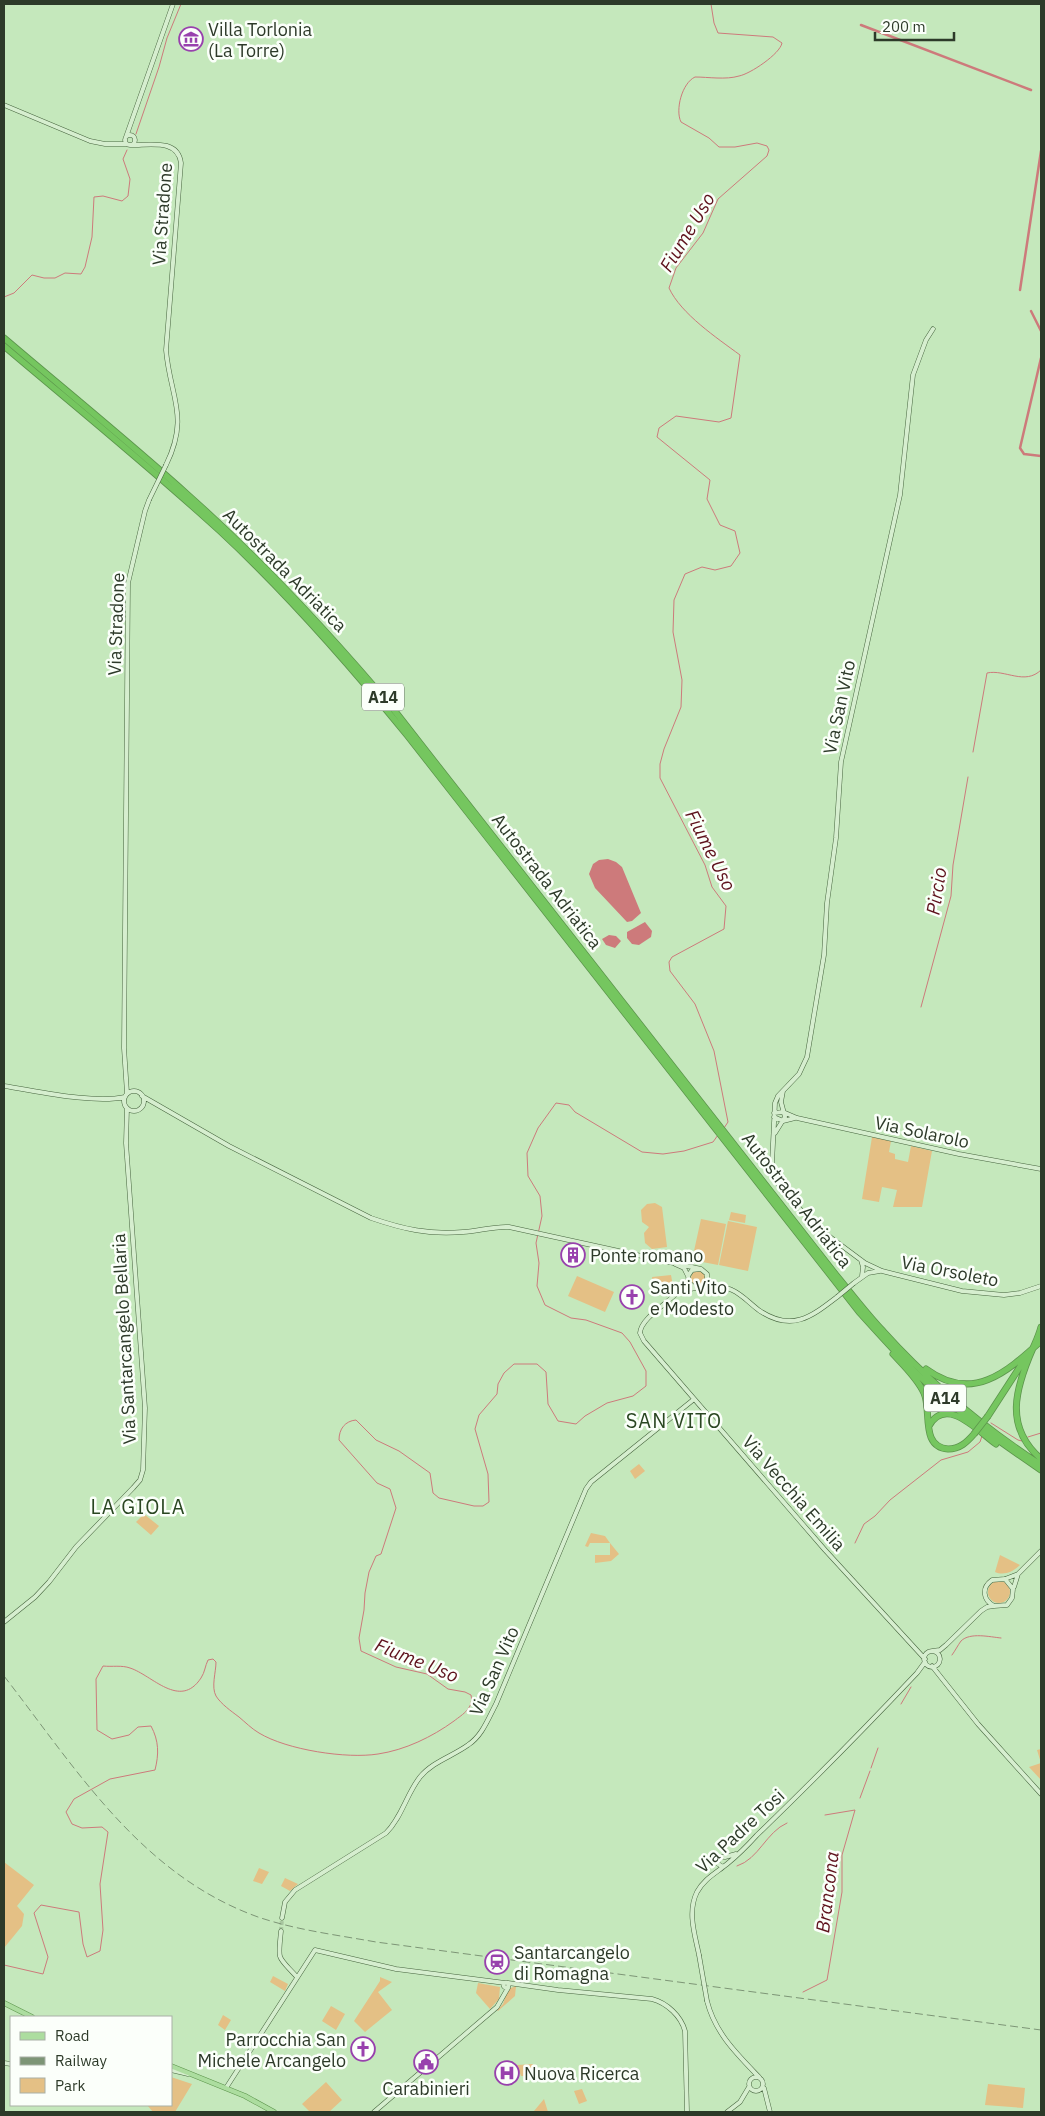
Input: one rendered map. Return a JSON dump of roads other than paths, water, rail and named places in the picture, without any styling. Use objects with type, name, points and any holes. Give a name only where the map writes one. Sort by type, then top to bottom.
[{"type":"highway","name":"Autostrada Adriatica","points":[[4,338],[188,495],[268,571],[338,644],[394,710],[704,1110],[750,1174],[860,1313],[916,1373],[1002,1444],[1041,1470]]},
{"type":"highway","name":"Autostrada Adriatica","points":[[4,346],[153,472],[220,532],[347,662],[704,1110],[751,1166],[836,1275],[882,1330],[907,1357],[957,1403],[1041,1465]]},
{"type":"highway","points":[[860,1313],[866,1324],[920,1385],[926,1400],[931,1438],[936,1444],[944,1448],[959,1447],[974,1434],[1032,1349]]},
{"type":"highway","points":[[1041,1327],[1020,1385],[1016,1413],[1022,1437],[1041,1459]]},
{"type":"highway","points":[[907,1357],[942,1379],[968,1384],[987,1381],[999,1376],[1041,1342]]},
{"type":"highway","points":[[929,1426],[934,1418],[940,1414],[947,1412],[955,1415],[1041,1474]]},
{"type":"main road","points":[[4,2003],[30,2016]]},
{"type":"main road","points":[[172,2068],[200,2078]]},
{"type":"main road","points":[[172,2068],[226,2088],[258,2102],[274,2112]]},
{"type":"street","points":[[126,140],[173,4]]},
{"type":"street","points":[[4,105],[90,141],[114,144],[133,137]]},
{"type":"street","points":[[130,127],[134,143],[132,145]]},
{"type":"street","name":"Via Stradone","points":[[133,137],[145,145]]},
{"type":"street","name":"Via Stradone","points":[[126,140],[132,145],[174,148],[179,153],[181,164],[166,350],[178,407],[176,440],[145,511],[128,583],[124,1067],[128,1082],[126,1095]]},
{"type":"street","name":"Via San Vito","points":[[861,1260],[814,1225],[778,1184],[772,1163],[774,1115],[776,1099],[799,1074],[807,1057],[824,955],[826,903],[836,838],[841,762],[900,495],[913,375],[926,340],[933,329]]},
{"type":"street","points":[[128,1082],[136,1091],[154,1104],[228,1146],[372,1218],[390,1225],[428,1234],[463,1232],[504,1226],[701,1268],[706,1272],[710,1284],[736,1291],[761,1312],[787,1321],[809,1318],[854,1283],[862,1276],[863,1267],[861,1260]]},
{"type":"street","points":[[4,1086],[58,1095],[115,1099],[136,1091]]},
{"type":"street","name":"Via San Vito","points":[[774,1135],[783,1121],[785,1113],[781,1102],[783,1090]]},
{"type":"street","points":[[126,1095],[126,1106]]},
{"type":"street","points":[[142,1096],[142,1106]]},
{"type":"street","points":[[115,1099],[136,1110]]},
{"type":"street","points":[[126,1120],[142,1106],[154,1104]]},
{"type":"street","name":"Via Santarcangelo Bellaria","points":[[4,1622],[35,1597],[49,1582],[76,1547],[140,1480],[143,1470],[144,1408],[126,1142],[126,1106]]},
{"type":"street","name":"Via Solarolo","points":[[774,1115],[785,1113],[797,1118],[959,1154],[1041,1169]]},
{"type":"street","points":[[774,1115],[783,1121]]},
{"type":"street","name":"Via Solarolo","points":[[783,1121],[797,1118]]},
{"type":"street","name":"Via Orsoleto","points":[[861,1260],[882,1271],[958,1290],[1012,1295],[1041,1286]]},
{"type":"street","points":[[673,1262],[684,1268],[694,1287]]},
{"type":"street","points":[[679,1292],[692,1270],[701,1268]]},
{"type":"street","name":"Via Orsoleto","points":[[862,1276],[874,1271],[882,1271]]},
{"type":"street","points":[[702,1287],[708,1280]]},
{"type":"street","points":[[679,1292],[694,1287],[719,1287]]},
{"type":"street","name":"Via Vecchia Emilia","points":[[679,1292],[642,1325],[641,1336],[649,1348],[825,1550],[925,1660]]},
{"type":"street","name":"Via San Vito","points":[[282,1918],[286,1901],[295,1890],[386,1833],[396,1822],[421,1776],[428,1769],[470,1745],[480,1734],[496,1704],[586,1489],[591,1482],[693,1400]]},
{"type":"street","points":[[980,1611],[986,1600],[984,1590],[989,1582],[996,1578],[1005,1579],[1018,1574],[1041,1551]]},
{"type":"street","points":[[917,1673],[931,1651],[940,1650],[980,1611],[987,1607],[1003,1607],[1010,1602],[1018,1574]]},
{"type":"street","points":[[1005,1579],[1013,1590]]},
{"type":"street","points":[[986,1600],[994,1606]]},
{"type":"street","points":[[939,1677],[938,1664],[946,1645]]},
{"type":"street","points":[[914,1647],[937,1653],[940,1659]]},
{"type":"street","points":[[925,1660],[1041,1794]]},
{"type":"street","points":[[917,1673],[938,1664]]},
{"type":"street","name":"Via Padre Tosi","points":[[770,2112],[763,2087],[764,2082],[751,2070],[717,2029],[707,2001],[692,1914],[694,1901],[701,1886],[738,1854],[917,1673]]},
{"type":"street","points":[[723,1867],[715,1862],[711,1856],[721,1858],[738,1854]]},
{"type":"street","points":[[721,1858],[723,1867]]},
{"type":"street","points":[[714,1873],[715,1862]]},
{"type":"street","points":[[281,1931],[279,1956],[282,1963],[298,1976]]},
{"type":"street","points":[[226,2088],[313,1951],[317,1950],[396,1969],[497,1982],[506,1986],[515,1985],[661,2001],[674,2012],[683,2024],[685,2031],[687,2112]]},
{"type":"street","points":[[374,2112],[495,2009],[500,2003],[506,1986]]},
{"type":"street","points":[[727,2112],[734,2109],[744,2096],[749,2087],[751,2070]]},
{"type":"street","points":[[751,2079],[758,2077]]},
{"type":"street","name":"Via Padre Tosi","points":[[749,2087],[768,2105]]},
{"type":"street","points":[[744,2096],[756,2092],[763,2087]]},
{"type":"waterway","points":[[136,134],[167,38],[181,4]]},
{"type":"waterway","name":"Fiume Uso","points":[[711,4],[714,23],[718,33],[773,37],[782,43],[776,53],[770,58],[757,68],[744,74],[728,78],[695,77],[686,85],[681,97],[679,104],[681,122],[709,138],[719,147],[735,147],[757,143],[767,146],[769,150],[767,156],[718,199],[703,233],[676,268],[669,288],[682,307],[691,316],[740,355],[731,418],[719,422],[676,416],[659,428],[657,437],[710,480],[707,499],[720,525],[735,531],[740,553],[731,566],[715,570],[702,567],[685,574],[674,600],[673,632],[682,680],[681,707],[660,764],[660,778],[705,865],[712,887],[726,906],[724,929],[672,957],[669,962],[670,971],[695,1004],[714,1051],[728,1122],[724,1128]]},
{"type":"waterway","points":[[861,25],[1031,90]]},
{"type":"waterway","points":[[4,297],[14,293],[32,275],[55,278],[65,273],[81,274],[85,267],[92,237],[94,197],[103,196],[122,201],[128,196],[130,179],[123,159],[127,150]]},
{"type":"waterway","points":[[1020,290],[1041,151]]},
{"type":"waterway","points":[[1031,311],[1041,331]]},
{"type":"waterway","points":[[1041,358],[1020,448],[1024,454],[1041,456]]},
{"type":"waterway","name":"Pircio","points":[[973,752],[987,673],[994,672],[1028,677],[1035,675],[1041,670]]},
{"type":"waterway","name":"Pircio","points":[[921,1007],[951,896],[953,865],[968,777]]},
{"type":"waterway","name":"Fiume Uso","points":[[4,1965],[43,1974],[48,1957],[34,1913],[41,1905],[79,1912],[83,1944],[87,1957],[100,1951],[103,1930],[100,1884],[108,1832],[102,1827],[82,1828],[72,1824],[66,1812],[74,1799],[110,1779],[155,1770],[158,1753],[156,1737],[151,1726],[138,1727],[129,1735],[112,1739],[97,1730],[96,1679],[103,1666],[130,1668],[166,1688],[184,1691],[193,1687],[201,1678],[208,1660],[213,1659],[216,1662],[215,1692],[223,1705],[259,1733],[285,1744],[317,1752],[350,1755],[388,1752],[418,1742],[437,1732],[467,1710],[471,1704],[471,1695],[448,1689],[427,1674],[396,1667],[361,1651],[359,1638],[369,1572],[376,1556],[381,1554],[396,1508],[390,1489],[377,1483],[339,1440],[341,1429],[349,1422],[356,1420],[376,1440],[399,1451],[430,1473],[433,1493],[439,1498],[474,1506],[483,1506],[489,1502],[488,1474],[475,1429],[479,1415],[497,1394],[498,1384],[504,1373],[514,1364],[537,1364],[546,1372],[548,1404],[558,1421],[576,1424],[585,1416],[607,1403],[633,1396],[646,1386],[646,1371],[630,1342],[622,1333],[586,1320],[571,1318],[545,1305],[537,1286],[539,1263],[536,1243],[542,1216],[540,1196],[528,1176],[527,1153],[538,1128],[556,1103],[569,1105],[575,1112],[642,1152],[663,1154],[684,1151],[713,1142],[718,1135]]},
{"type":"waterway","points":[[991,1423],[1022,1441]]},
{"type":"waterway","points":[[1028,1437],[1041,1433]]},
{"type":"waterway","points":[[855,1543],[864,1524],[875,1516],[890,1500],[941,1460],[968,1452],[980,1442],[982,1436]]},
{"type":"waterway","name":"Brancona","points":[[952,1655],[965,1638],[980,1636],[1001,1638]]},
{"type":"waterway","name":"Brancona","points":[[901,1704],[911,1687]]},
{"type":"waterway","name":"Brancona","points":[[871,1768],[878,1748]]},
{"type":"waterway","name":"Brancona","points":[[860,1798],[870,1771]]},
{"type":"waterway","name":"Brancona","points":[[803,1992],[827,1980],[842,1892],[842,1855],[855,1810],[825,1815]]},
{"type":"waterway","name":"Brancona","points":[[737,1866],[751,1858],[773,1833],[787,1823]]},
{"type":"tunnel","points":[[281,1931],[282,1918]]},
{"type":"railway","points":[[4,1676],[114,1816],[145,1847],[179,1875],[216,1898],[272,1922],[376,1942],[1041,2030]]},
{"type":"place","name":"Villa Torlonia (La Torre)","points":[[191,39]]},
{"type":"place","name":"Ponte romano","points":[[573,1255]]},
{"type":"place","name":"Santi Vito e Modesto","points":[[632,1297]]},
{"type":"place","name":"Santarcangelo di Romagna","points":[[497,1962]]},
{"type":"place","name":"Parrocchia San Michele Arcangelo","points":[[363,2049]]},
{"type":"place","name":"Carabinieri","points":[[426,2062]]},
{"type":"place","name":"Nuova Ricerca","points":[[507,2073]]},
{"type":"district","name":"SAN VITO","points":[[674,1420]]},
{"type":"district","name":"LA GIOLA","points":[[138,1506]]}]
